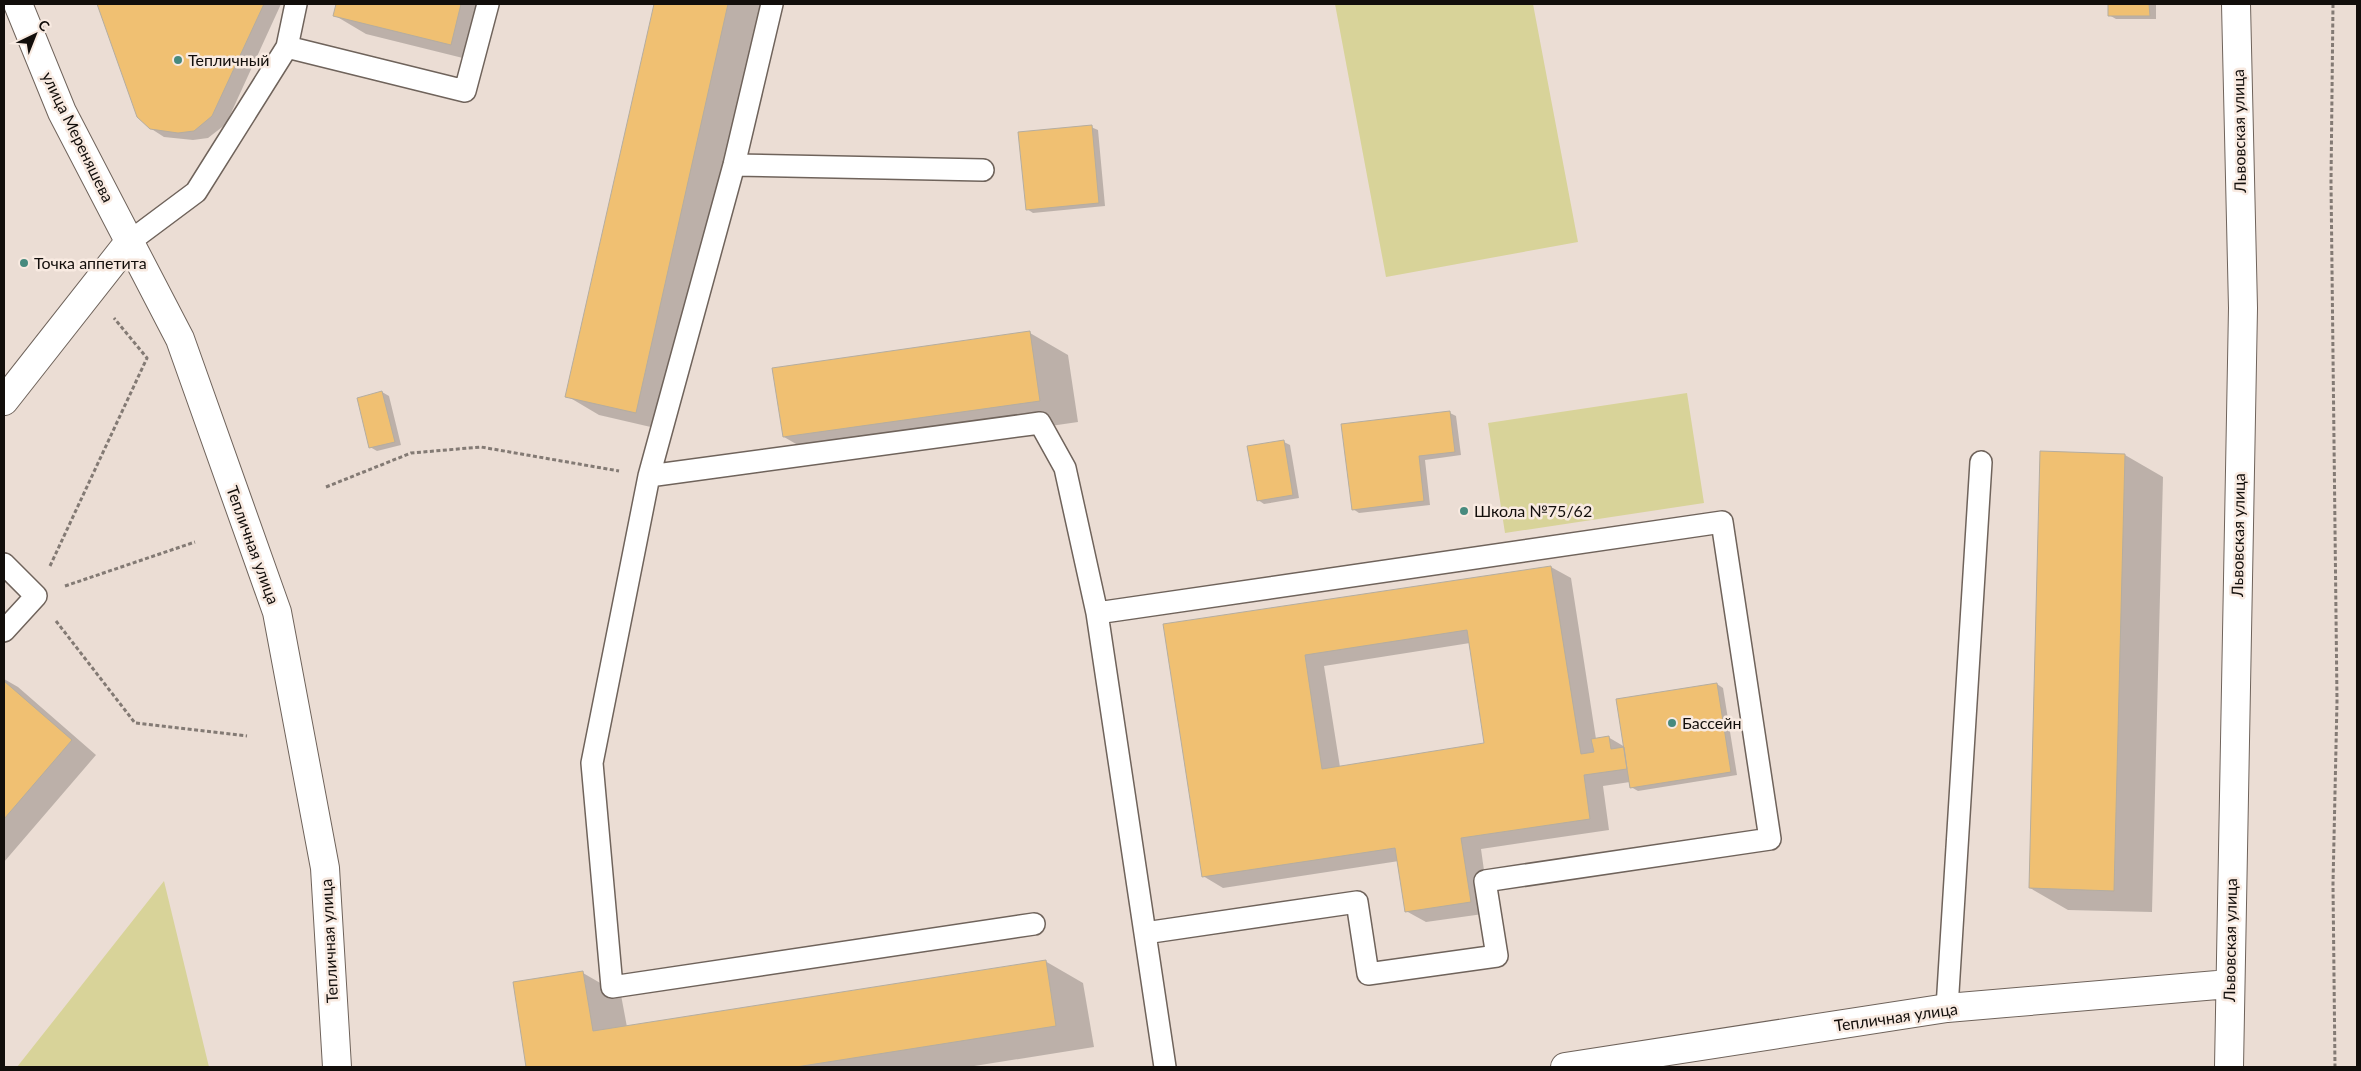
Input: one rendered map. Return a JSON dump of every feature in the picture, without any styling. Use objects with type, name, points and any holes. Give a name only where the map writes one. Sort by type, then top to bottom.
[{"type":"street","name":"улица Мереняшева","points":[[18,4],[62,112],[129,242]]},
{"type":"street","name":"Львовская улица","points":[[2229,1067],[2229,984],[2243,308],[2236,4]]},
{"type":"street","points":[[4,402],[129,242]]},
{"type":"street","name":"Тепличная улица","points":[[129,242],[180,340],[277,612],[325,868],[337,1067]]},
{"type":"street","name":"Тепличная улица","points":[[1565,1067],[1620,1063],[1946,1008],[2229,984]]},
{"type":"lane","points":[[129,242],[196,192],[287,47],[296,4]]},
{"type":"lane","points":[[287,47],[465,91],[488,4]]},
{"type":"lane","points":[[772,4],[734,165],[648,476],[592,763],[612,987],[1034,924]]},
{"type":"lane","points":[[734,165],[984,170]]},
{"type":"lane","points":[[648,476],[1040,423],[1065,468],[1097,613],[1165,1067]]},
{"type":"lane","points":[[1946,1008],[1981,462]]},
{"type":"lane","points":[[1097,613],[1722,522],[1770,839],[1485,881],[1497,956],[1368,974],[1358,902],[1145,933]]},
{"type":"lane","points":[[4,564],[36,596],[4,630]]},
{"type":"path","points":[[2333,4],[2331,182],[2337,701],[2333,884],[2335,1067]]},
{"type":"path","points":[[36,596],[147,358],[113,317]]},
{"type":"path","points":[[326,487],[411,453],[481,447],[648,476]]},
{"type":"path","points":[[36,596],[194,542]]},
{"type":"path","points":[[36,596],[135,723],[247,736]]},
{"type":"shaded area","points":[[1335,4],[1533,4],[1578,242],[1386,277]]},
{"type":"shaded area","points":[[1687,393],[1704,503],[1505,533],[1488,423]]},
{"type":"shaded area","points":[[164,881],[209,1067],[17,1067]]},
{"type":"building","name":"Тепличный","points":[[97,4],[264,4],[212,116],[194,131],[178,133],[150,129],[137,117]]},
{"type":"building","points":[[336,4],[461,4],[451,45],[333,16]]},
{"type":"building","points":[[654,4],[728,4],[636,413],[565,397]]},
{"type":"building","points":[[2108,4],[2149,4],[2150,16],[2108,16]]},
{"type":"building","points":[[1092,125],[1099,203],[1026,210],[1018,132]]},
{"type":"building","points":[[1030,331],[1040,401],[783,437],[772,368]]},
{"type":"building","points":[[382,391],[395,442],[369,448],[357,398]]},
{"type":"building","points":[[1450,411],[1455,452],[1419,456],[1424,501],[1352,510],[1341,424]]},
{"type":"building","points":[[1284,440],[1293,495],[1257,501],[1247,446]]},
{"type":"building","points":[[2040,451],[2125,454],[2114,891],[2029,888]]},
{"type":"building","points":[[1551,566],[1581,754],[1594,752],[1591,739],[1609,736],[1611,749],[1624,747],[1627,769],[1584,775],[1590,819],[1461,838],[1471,902],[1405,912],[1395,848],[1202,877],[1163,624]],"holes":[[[1467,630],[1484,743],[1322,769],[1305,655]]]},
{"type":"building","points":[[4,681],[72,740],[4,819]]},
{"type":"building","name":"Бассейн","points":[[1717,683],[1731,772],[1630,788],[1616,699]]},
{"type":"building","points":[[1046,960],[1056,1026],[796,1067],[526,1067],[513,982],[583,971],[593,1031]]},
{"type":"place","name":"Тепличный","points":[[178,60]]},
{"type":"place","name":"Точка аппетита","points":[[24,263]]},
{"type":"place","name":"Школа №75/62","points":[[1464,511]]},
{"type":"place","name":"Бассейн","points":[[1672,723]]}]
